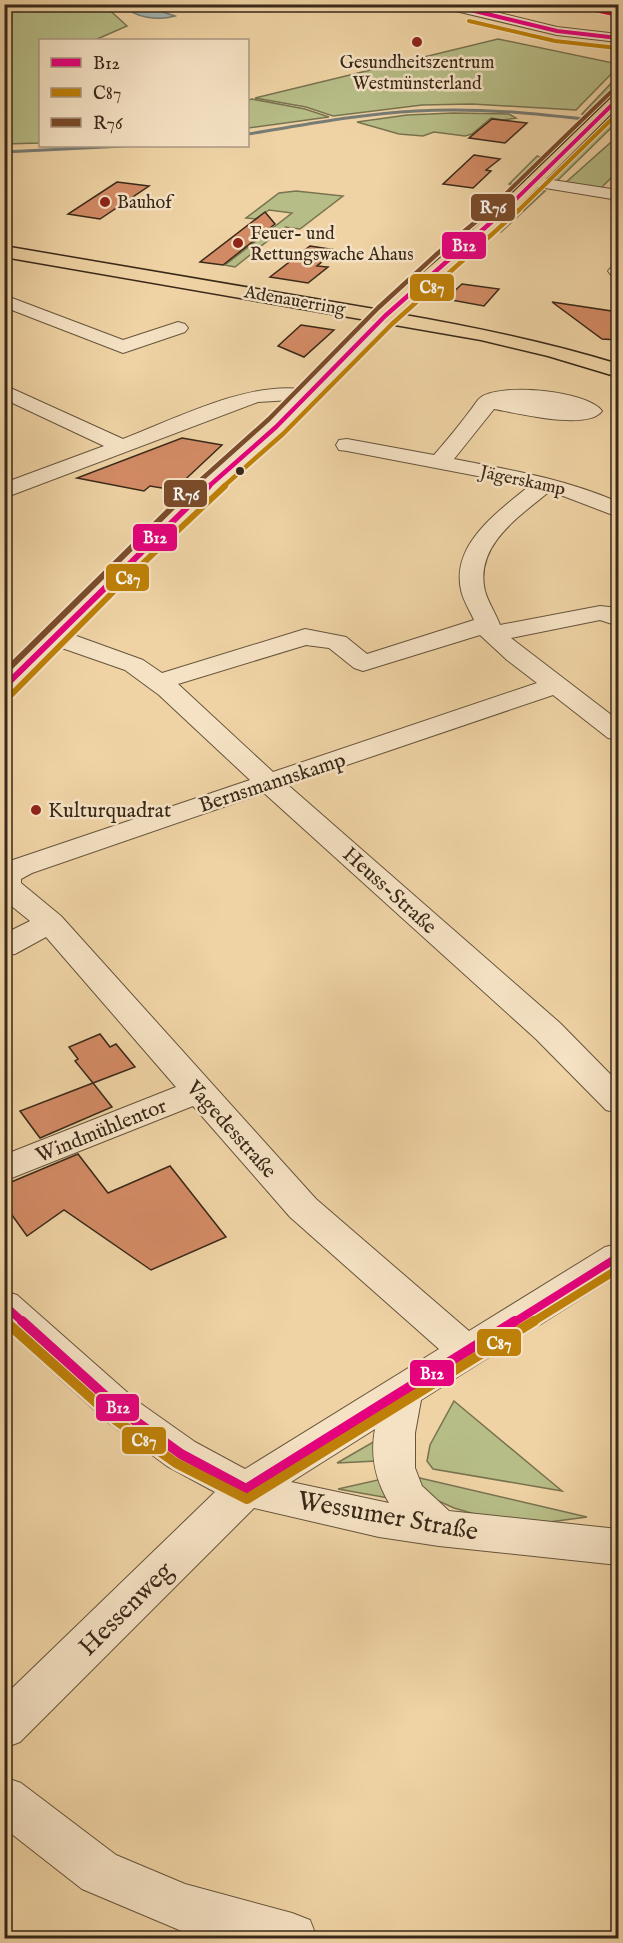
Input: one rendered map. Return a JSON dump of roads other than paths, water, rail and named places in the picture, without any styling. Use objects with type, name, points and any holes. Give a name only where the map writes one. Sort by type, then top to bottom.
[{"type":"main road","points":[[385,316],[445,261],[498,217],[618,99]]},
{"type":"main road","name":"Adenauerring","points":[[4,251],[385,316],[538,348],[618,371]]},
{"type":"street","points":[[444,4],[557,30],[616,32]]},
{"type":"street","points":[[557,14],[616,32]]},
{"type":"street","points":[[533,182],[618,195]]},
{"type":"street","points":[[7,303],[123,347],[178,328]]},
{"type":"street","points":[[4,688],[112,579],[228,468],[276,427],[385,316]]},
{"type":"street","points":[[4,391],[121,446]]},
{"type":"street","points":[[4,491],[255,396],[284,393],[305,396]]},
{"type":"street","points":[[440,462],[488,402]]},
{"type":"street","name":"Jägerskamp","points":[[347,445],[546,483],[614,504]]},
{"type":"street","points":[[546,483],[495,526],[473,559],[473,590],[490,629],[516,655],[618,732]]},
{"type":"street","points":[[158,682],[305,637],[337,642],[363,663],[490,629],[600,613],[611,614],[618,619]]},
{"type":"street","name":"Heuss-Straße","points":[[56,637],[134,665],[158,682],[548,1031],[618,1102]]},
{"type":"street","name":"Bernsmannskamp","points":[[12,891],[6,885],[5,878],[7,874],[18,868],[557,685]]},
{"type":"street","name":"Vagedesstraße","points":[[12,891],[50,923],[303,1208],[468,1352]]},
{"type":"street","points":[[4,947],[50,923]]},
{"type":"street","name":"Windmühlentor","points":[[4,1169],[198,1091]]},
{"type":"street","name":"Hessenweg","points":[[4,1727],[246,1489],[618,1257]]},
{"type":"street","name":"Wessumer Straße","points":[[4,1305],[123,1412],[181,1454],[246,1489],[379,1519],[439,1528],[618,1547]]},
{"type":"street","points":[[404,1391],[392,1448],[394,1474],[404,1496],[417,1513],[439,1528]]},
{"type":"street","points":[[4,1799],[99,1872],[184,1908],[291,1938]]},
{"type":"waterway","points":[[249,134],[332,120],[441,110],[517,112],[618,123]]},
{"type":"waterway","points":[[4,152],[105,147]]},
{"type":"place","name":"Gesundheitszentrum Westmünsterland","points":[[417,42]]},
{"type":"place","name":"Bauhof","points":[[105,202]]},
{"type":"place","name":"Feuer- und Rettungswache Ahaus","points":[[238,243]]},
{"type":"place","name":"Kulturquadrat","points":[[36,810]]}]
